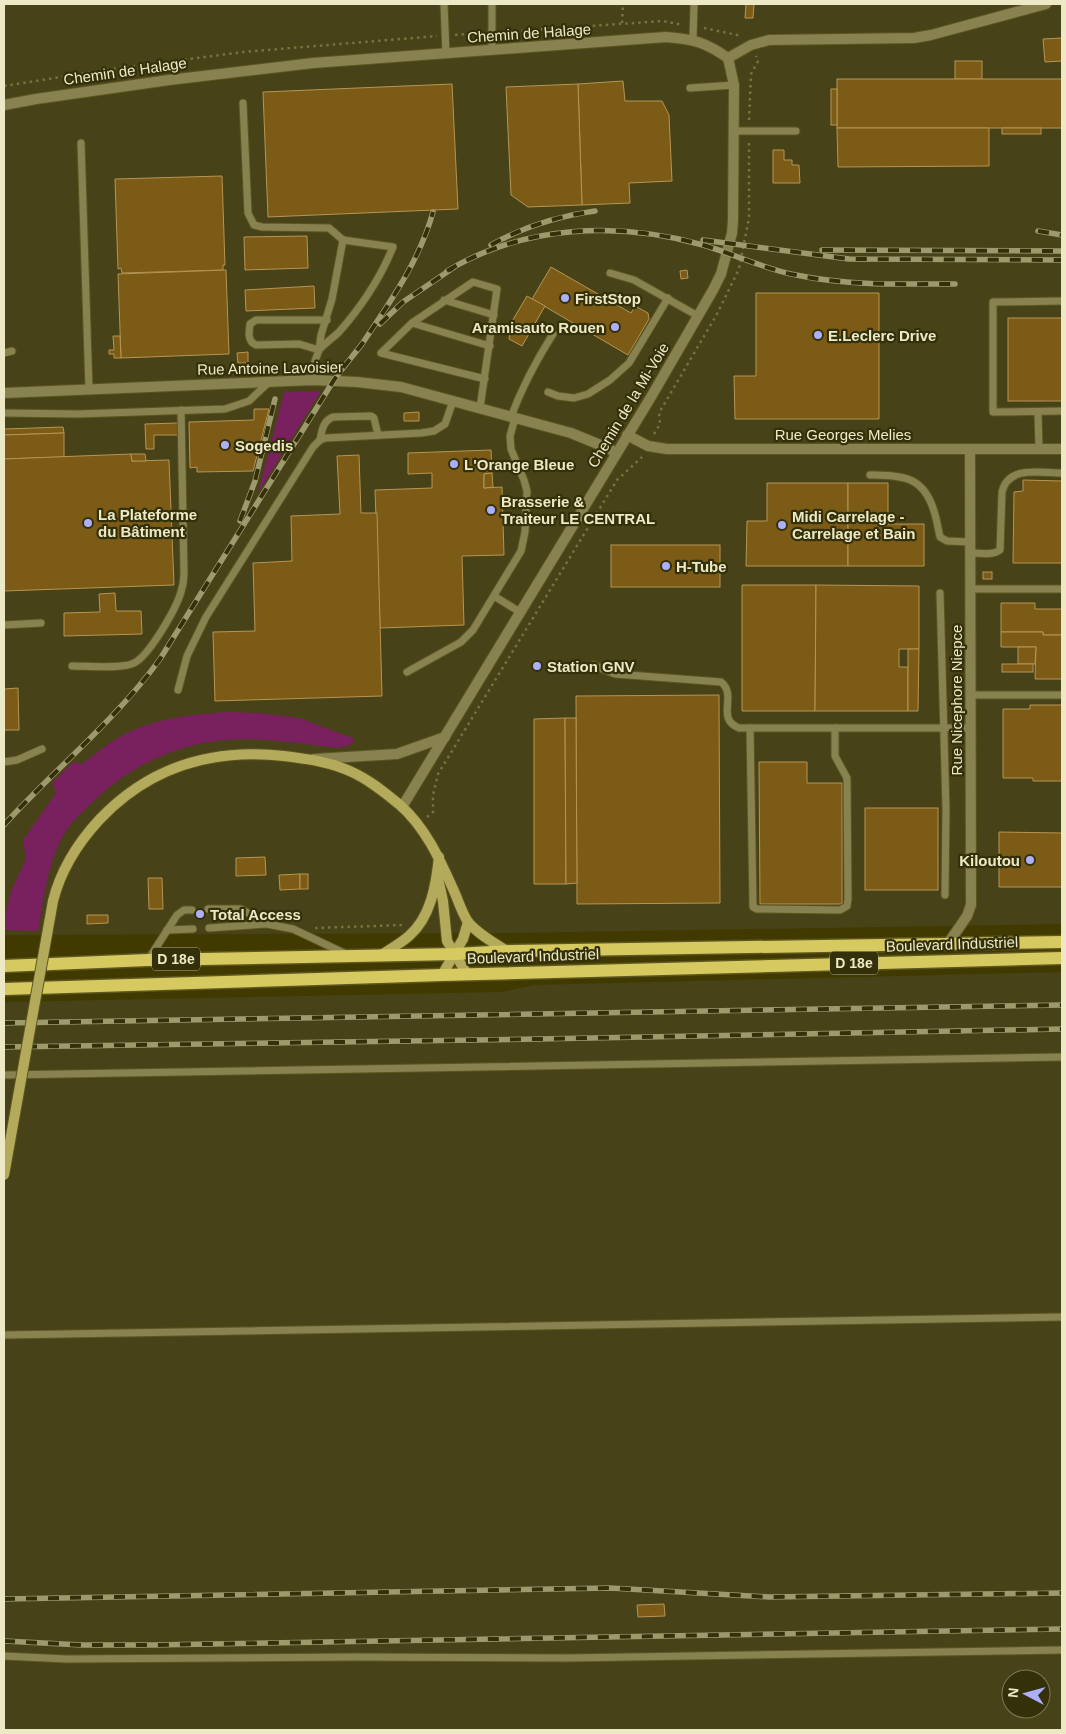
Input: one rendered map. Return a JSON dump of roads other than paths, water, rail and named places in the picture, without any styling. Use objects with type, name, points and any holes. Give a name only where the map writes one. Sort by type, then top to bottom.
[{"type":"main road","points":[[4,1175],[53,901],[64,869],[87,833],[120,799],[157,776],[189,762],[218,756],[248,754],[314,759],[352,772],[364,778],[402,807],[418,825],[439,856],[468,922],[484,936],[507,951]]},
{"type":"main road","points":[[383,954],[410,935],[426,914],[431,901],[439,856]]},
{"type":"main road","points":[[437,874],[443,901],[446,937],[467,974]]},
{"type":"main road","points":[[442,975],[463,939],[468,922]]},
{"type":"main road","name":"Boulevard Industriel","points":[[4,966],[148,960],[455,954],[507,951],[1062,942]]},
{"type":"main road","name":"Boulevard Industriel","points":[[4,989],[1062,958]]},
{"type":"street","points":[[728,58],[751,45],[769,40],[923,37],[1046,4]]},
{"type":"street","name":"Chemin de Halage","points":[[4,105],[36,98],[313,63],[666,38],[693,39],[713,48],[728,58]]},
{"type":"street","name":"Chemin de la Mi-Voie","points":[[402,807],[628,435],[721,274],[732,233],[734,85],[728,58]]},
{"type":"street","name":"Rue Antoine Lavoisier","points":[[4,393],[313,380],[357,382],[401,387],[571,432],[610,449],[616,454]]},
{"type":"street","name":"Rue Georges Melies","points":[[628,435],[648,446],[667,449],[1062,449]]},
{"type":"street","name":"Rue Nicephore Niepce","points":[[947,945],[967,916],[970,905],[970,449]]},
{"type":"street","points":[[314,759],[397,754],[445,737]]},
{"type":"lane","points":[[444,4],[446,54]]},
{"type":"lane","points":[[492,4],[492,50]]},
{"type":"lane","points":[[693,39],[694,4]]},
{"type":"lane","points":[[690,88],[734,85]]},
{"type":"lane","points":[[243,103],[248,207],[251,221],[254,225],[262,227],[329,228],[343,240],[393,247],[384,268],[368,295],[338,333],[319,350]]},
{"type":"lane","points":[[734,131],[796,131]]},
{"type":"lane","points":[[81,143],[89,389]]},
{"type":"lane","points":[[313,380],[315,361],[332,299],[343,240]]},
{"type":"lane","points":[[610,273],[634,280],[698,316]]},
{"type":"lane","points":[[480,408],[485,379],[490,346],[497,289],[473,282],[412,323],[381,353],[485,379]]},
{"type":"lane","points":[[548,392],[567,398],[574,398],[588,394],[610,380],[629,363],[668,298]]},
{"type":"lane","points":[[444,300],[494,315]]},
{"type":"lane","points":[[1062,301],[993,302],[993,412],[1062,412]]},
{"type":"lane","points":[[319,350],[299,344],[252,343],[249,338],[250,324],[256,320],[327,320]]},
{"type":"lane","points":[[412,323],[490,346]]},
{"type":"lane","points":[[407,672],[461,642],[473,630],[521,551],[525,538],[527,491],[512,453],[510,436],[521,390],[534,364],[553,334]]},
{"type":"lane","points":[[4,353],[12,351]]},
{"type":"lane","points":[[4,413],[78,414],[225,409],[239,406],[249,401],[269,382]]},
{"type":"lane","points":[[178,690],[194,638],[313,447],[320,440],[326,438],[421,433],[434,430],[445,424],[453,401]]},
{"type":"lane","points":[[72,666],[124,666],[134,664],[143,656],[176,606],[181,593],[184,573],[181,410]]},
{"type":"lane","points":[[1038,412],[1039,449]]},
{"type":"lane","points":[[320,440],[325,423],[333,417],[371,416],[374,418],[378,435]]},
{"type":"lane","points":[[971,553],[991,553],[1000,550],[1002,492],[1003,486],[1009,478],[1020,473],[1062,473]]},
{"type":"lane","points":[[870,475],[902,476],[912,479],[919,484],[933,507],[940,538],[947,541],[971,542]]},
{"type":"lane","points":[[971,589],[1062,589]]},
{"type":"lane","points":[[940,593],[946,809],[945,895]]},
{"type":"lane","points":[[494,596],[520,612]]},
{"type":"lane","points":[[4,625],[41,623]]},
{"type":"lane","points":[[593,665],[615,674],[721,682],[728,692],[728,722],[738,728],[971,728]]},
{"type":"lane","points":[[971,694],[1062,695]]},
{"type":"lane","points":[[750,728],[753,907],[757,909],[840,910],[847,906],[848,899],[847,778],[835,756],[835,728]]},
{"type":"lane","points":[[4,762],[17,760],[42,749]]},
{"type":"lane","points":[[208,910],[241,909],[267,924]]},
{"type":"lane","points":[[148,960],[180,912],[192,910]]},
{"type":"lane","points":[[209,928],[267,924],[293,928],[348,956]]},
{"type":"lane","points":[[167,930],[193,929]]},
{"type":"lane","points":[[4,1075],[1062,1057]]},
{"type":"lane","points":[[4,1335],[1062,1317]]},
{"type":"lane","points":[[4,1656],[66,1659],[569,1658],[1062,1650]]},
{"type":"railway","points":[[491,245],[541,223],[595,211]]},
{"type":"railway","points":[[4,825],[124,703],[160,659],[334,380],[362,344],[403,281],[420,248],[433,212]]},
{"type":"railway","points":[[447,271],[477,256],[508,244],[539,236],[605,231],[638,232],[671,237],[703,245],[772,269],[816,279],[876,284],[955,284]]},
{"type":"railway","points":[[1038,231],[1062,235]]},
{"type":"railway","points":[[703,240],[849,259],[1062,260]]},
{"type":"railway","points":[[822,250],[1062,251]]},
{"type":"railway","points":[[380,324],[403,302],[453,268]]},
{"type":"railway","points":[[240,521],[255,481],[275,399]]},
{"type":"railway","points":[[4,1023],[1062,1005]]},
{"type":"railway","points":[[4,1047],[1062,1029]]},
{"type":"railway","points":[[4,1599],[610,1588],[769,1597],[1062,1593]]},
{"type":"railway","points":[[4,1641],[82,1645],[152,1645],[1062,1629]]},
{"type":"place","name":"FirstStop","points":[[565,298]]},
{"type":"place","name":"Aramisauto Rouen","points":[[615,327]]},
{"type":"place","name":"E.Leclerc Drive","points":[[818,335]]},
{"type":"place","name":"Sogedis","points":[[225,445]]},
{"type":"place","name":"L'Orange Bleue","points":[[454,464]]},
{"type":"place","name":"Brasserie & Traiteur LE CENTRAL","points":[[491,510]]},
{"type":"place","name":"La Plateforme du Bâtiment","points":[[88,523]]},
{"type":"place","name":"Midi Carrelage - Carrelage et Bain","points":[[782,525]]},
{"type":"place","name":"H-Tube","points":[[666,566]]},
{"type":"place","name":"Station GNV","points":[[537,666]]},
{"type":"place","name":"Kiloutou","points":[[1030,860]]},
{"type":"place","name":"Total Access","points":[[200,914]]}]
